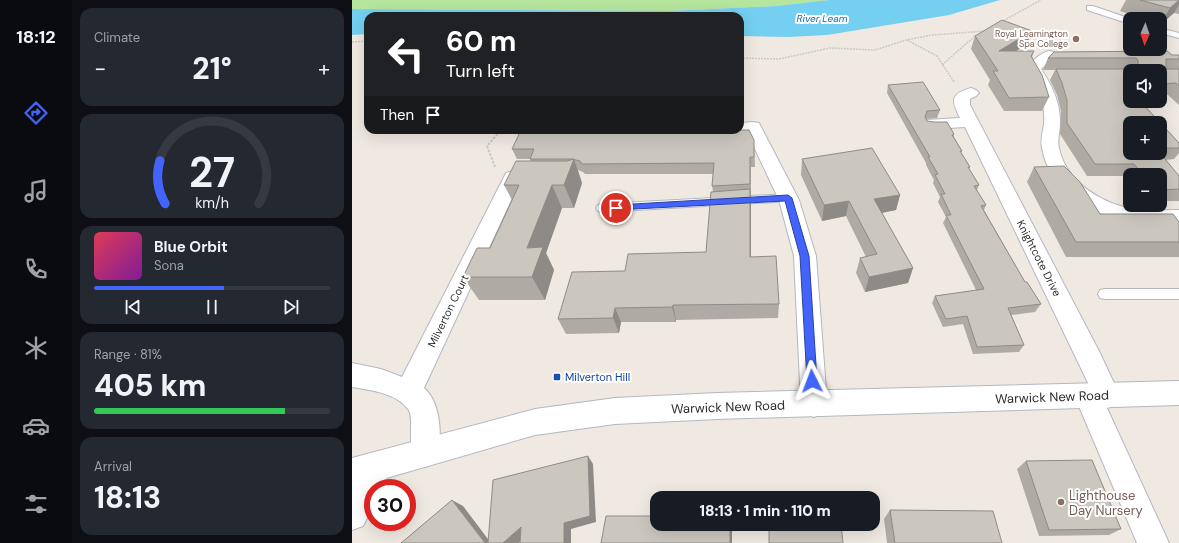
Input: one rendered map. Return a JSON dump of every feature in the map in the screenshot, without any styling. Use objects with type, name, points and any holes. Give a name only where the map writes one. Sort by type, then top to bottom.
[{"type":"street","points":[[1049,55],[1036,65],[1034,69],[1046,75],[1044,84],[1052,116],[1049,138],[1053,157],[1056,167],[1070,186],[1091,200],[1123,213],[1138,217],[1179,217]]},
{"type":"street","name":"Knightcote Drive","points":[[964,90],[961,100],[970,122],[1092,361],[1097,396],[1154,543]]},
{"type":"street","points":[[932,124],[970,122]]},
{"type":"street","points":[[744,127],[753,126],[788,198],[805,256],[814,404]]},
{"type":"street","name":"Milverton Court","points":[[408,393],[513,177],[545,177]]},
{"type":"street","points":[[352,375],[384,381],[408,393],[422,405],[424,413],[426,453]]},
{"type":"street","name":"Warwick New Road","points":[[364,470],[535,422],[608,412],[704,407],[1179,393]]},
{"type":"street","points":[[352,515],[364,470]]},
{"type":"lane","points":[[1090,8],[1123,19]]},
{"type":"lane","points":[[1167,32],[1179,36]]},
{"type":"lane","points":[[602,208],[788,198]]},
{"type":"lane","points":[[1105,294],[1179,294]]},
{"type":"path","points":[[1000,23],[1041,0]]},
{"type":"path","points":[[744,58],[779,59],[830,48],[875,50],[906,40],[932,35],[986,31],[965,42],[957,52],[942,65]]},
{"type":"path","points":[[906,40],[937,56],[942,65],[964,90]]},
{"type":"path","points":[[352,42],[364,41]]},
{"type":"green space","points":[[352,0],[829,0],[776,6],[669,11],[352,9]]},
{"type":"water","name":"River Leam","points":[[829,0],[1000,0],[949,15],[827,35],[788,37],[744,36],[744,12],[364,12],[364,34],[352,35],[352,9],[669,11],[776,6]]},
{"type":"building","points":[[1140,0],[1179,0],[1170,8]]},
{"type":"building","points":[[1002,20],[1032,31],[999,51],[1034,51],[1031,56],[1042,75],[1049,97],[1009,98],[993,71],[998,71],[975,36]]},
{"type":"building","points":[[1123,51],[1123,56],[1167,56],[1167,51],[1172,55],[1179,55],[1179,59],[1166,59],[1166,64],[1138,64],[1138,60],[1136,58],[1048,58],[1054,52]]},
{"type":"building","points":[[1056,69],[1123,69],[1123,108],[1146,108],[1154,116],[1123,116],[1123,160],[1166,160],[1179,176],[1179,189],[1167,190],[1167,168],[1137,168],[1134,164],[1095,164],[1067,123],[1067,100]]},
{"type":"building","points":[[1167,69],[1179,69],[1179,86],[1176,83],[1167,84]]},
{"type":"building","points":[[923,82],[940,110],[927,111],[925,117],[927,121],[947,122],[954,134],[952,135],[962,151],[960,151],[970,167],[968,167],[979,185],[974,186],[986,205],[981,206],[1025,282],[1027,282],[1041,304],[1008,308],[1024,345],[977,347],[967,316],[946,319],[935,296],[984,289],[946,215],[951,215],[941,194],[945,194],[935,175],[938,174],[928,157],[930,157],[888,85]]},
{"type":"building","points":[[744,130],[749,130],[754,140],[754,157],[750,157],[750,184],[712,186],[714,163],[582,164],[580,161],[572,159],[530,159],[534,149],[512,149],[519,134],[744,134]]},
{"type":"building","points":[[1167,130],[1179,143],[1179,148],[1167,148]]},
{"type":"building","points":[[872,148],[900,195],[874,199],[913,268],[869,277],[860,258],[877,254],[849,201],[824,205],[802,159]]},
{"type":"building","points":[[574,159],[564,185],[552,185],[527,248],[543,247],[532,277],[463,277],[477,248],[490,248],[519,185],[504,185],[516,161],[567,161]]},
{"type":"building","points":[[1064,166],[1080,182],[1100,214],[1173,214],[1179,222],[1179,242],[1076,242],[1034,167]]},
{"type":"building","points":[[750,189],[750,257],[776,256],[779,304],[673,305],[672,307],[615,308],[613,318],[558,319],[572,272],[625,271],[628,254],[706,252],[711,192]]},
{"type":"building","points":[[588,456],[590,516],[564,523],[564,543],[520,543],[521,527],[503,543],[488,543],[493,480]]},
{"type":"building","name":"Lighthouse Day Nursery","points":[[1092,460],[1121,529],[1049,530],[1026,461]]},
{"type":"building","points":[[452,500],[485,543],[401,543]]},
{"type":"building","points":[[890,510],[993,511],[1002,543],[895,543]]},
{"type":"building","points":[[606,516],[650,516],[650,531],[730,531],[730,543],[601,543]]},
{"type":"building","points":[[769,531],[842,531],[843,543],[769,543]]},
{"type":"place","name":"Royal Leamington Spa College","points":[[1076,39]]},
{"type":"place","name":"Milverton Hill","points":[[557,377]]},
{"type":"place","name":"Lighthouse Day Nursery","points":[[1061,502]]},
{"type":"route","points":[[616,208],[788,198],[805,256],[812,381]]}]
